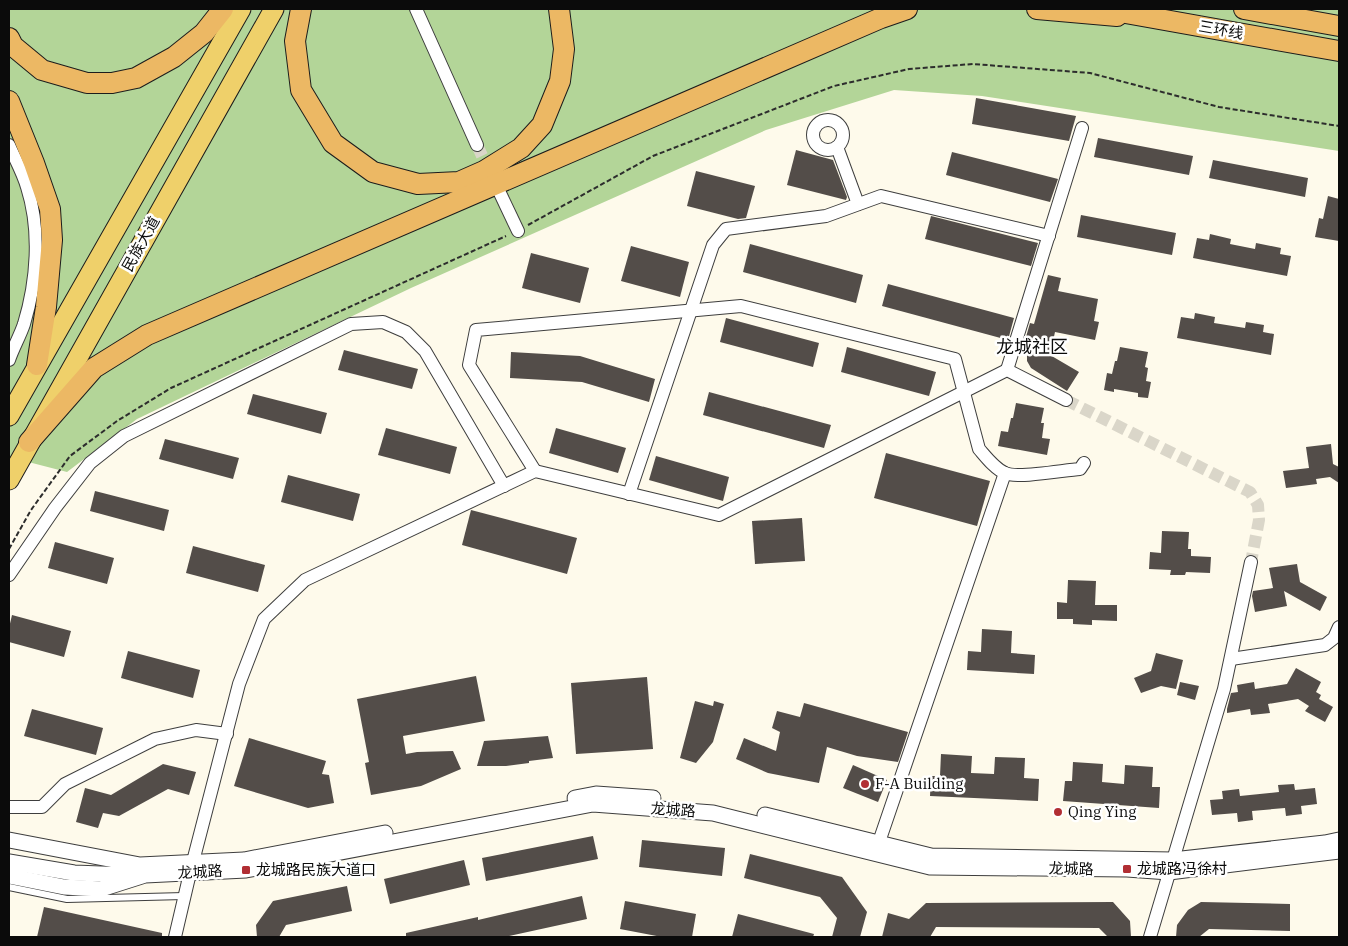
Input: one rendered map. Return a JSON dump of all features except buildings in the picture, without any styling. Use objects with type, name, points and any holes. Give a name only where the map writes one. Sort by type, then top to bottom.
[{"type":"highway","points":[[9,38],[13,46],[42,70],[87,83],[112,83],[136,78],[174,57],[204,33],[223,9]]},
{"type":"highway","points":[[301,9],[295,41],[301,90],[333,143],[373,172],[418,184],[460,182],[484,171],[521,148],[542,125],[560,81],[564,49],[560,9]]},
{"type":"highway","points":[[29,442],[94,368],[147,335],[872,21],[907,9]]},
{"type":"highway","points":[[1036,9],[1163,20]]},
{"type":"highway","name":"三环线","points":[[1104,9],[1339,51]]},
{"type":"highway","name":"三环线","points":[[1244,9],[1339,26]]},
{"type":"highway","points":[[1264,9],[1299,19]]},
{"type":"highway","points":[[9,102],[34,163],[50,209],[52,240],[48,288],[37,365]]},
{"type":"main road","name":"民族大道","points":[[9,416],[241,9]]},
{"type":"main road","name":"民族大道","points":[[9,480],[274,9]]},
{"type":"street","points":[[416,9],[477,145]]},
{"type":"street","points":[[175,937],[191,867],[239,684],[264,619],[305,580],[535,471],[718,515],[1008,370],[1082,128]]},
{"type":"street","points":[[9,145],[27,187],[34,216],[36,253],[31,294],[23,326],[9,360]]},
{"type":"street","points":[[837,147],[858,204]]},
{"type":"street","points":[[499,191],[518,231]]},
{"type":"street","points":[[629,494],[713,245],[726,229],[826,216],[881,196],[1049,236]]},
{"type":"street","points":[[535,471],[469,366],[476,330],[741,306],[955,359],[979,449],[988,460],[1005,474],[1019,475],[1080,469],[1084,463]]},
{"type":"street","points":[[9,575],[55,508],[90,463],[124,436],[351,324],[384,322],[406,332],[425,351],[504,486]]},
{"type":"street","points":[[1008,370],[1066,400]]},
{"type":"street","points":[[879,842],[1005,474]]},
{"type":"street","points":[[1150,937],[1224,690],[1251,562]]},
{"type":"street","points":[[1231,659],[1326,645],[1334,638],[1339,627]]},
{"type":"street","points":[[9,807],[42,807],[65,784],[155,740],[196,730],[227,734]]},
{"type":"street","name":"龙城路","points":[[9,840],[142,870],[191,867],[244,860],[596,794],[716,804],[931,856],[1171,866],[1339,840]]},
{"type":"street","name":"龙城路","points":[[191,867],[246,870],[593,804],[713,813],[930,867],[1127,869],[1339,851]]},
{"type":"street","points":[[9,857],[38,865]]},
{"type":"street","points":[[9,862],[102,875],[142,870]]},
{"type":"street","name":"龙城路","points":[[9,876],[64,887],[101,888],[142,870]]},
{"type":"lane","points":[[9,887],[67,899],[184,896]]},
{"type":"path","points":[[9,549],[31,510],[70,456],[116,421],[171,388],[518,231],[653,156],[834,86],[909,69],[973,64],[1090,74],[1220,107],[1339,126]]},
{"type":"green space","points":[[9,9],[1339,9],[1339,151],[982,96],[894,90],[766,130],[411,288],[137,419],[67,472],[9,457]]},
{"type":"tunnel","points":[[477,145],[491,175]]},
{"type":"tunnel","points":[[1066,400],[1250,492],[1258,505],[1259,520],[1251,562]]},
{"type":"place","name":"F-A Building","points":[[865,784]]},
{"type":"place","name":"Qing Ying","points":[[1058,812]]},
{"type":"place","name":"龙城路冯徐村","points":[[1127,869]]},
{"type":"place","name":"龙城路民族大道口","points":[[246,870]]},
{"type":"district","name":"龙城社区","points":[[1032,347]]}]
